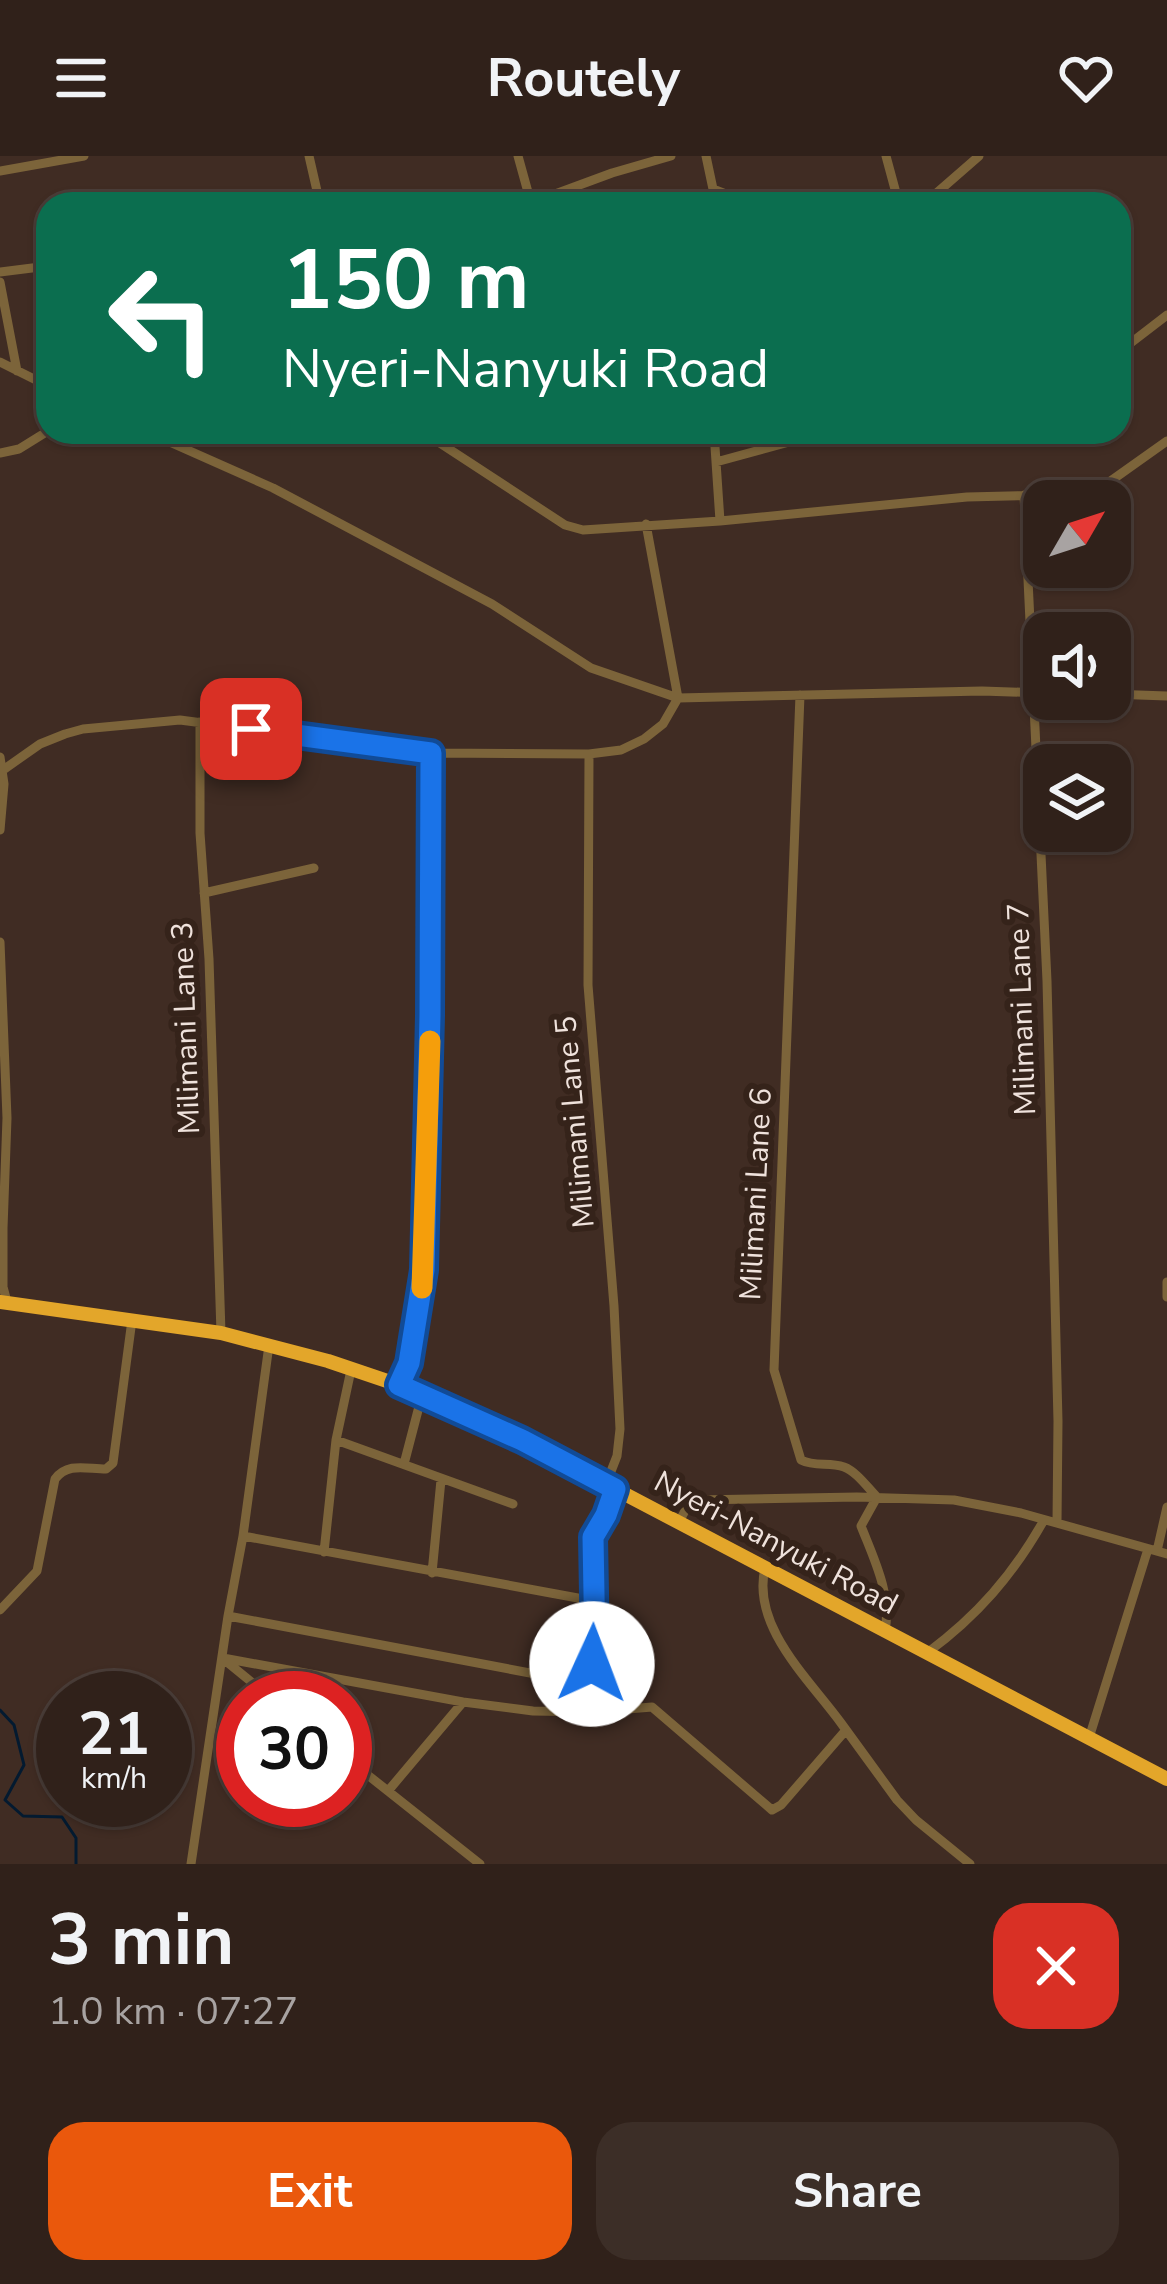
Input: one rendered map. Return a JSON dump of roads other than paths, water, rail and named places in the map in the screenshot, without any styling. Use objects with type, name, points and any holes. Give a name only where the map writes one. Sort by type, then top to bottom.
[{"type":"highway","name":"Nyeri-Nanyuki Road","points":[[3,1302],[221,1333],[399,1385],[522,1440],[1167,1779]]},
{"type":"street","points":[[0,171],[84,156]]},
{"type":"street","points":[[309,156],[317,192]]},
{"type":"street","points":[[518,156],[527,192]]},
{"type":"street","points":[[560,192],[671,156]]},
{"type":"street","points":[[706,156],[710,191],[720,192]]},
{"type":"street","points":[[886,156],[895,192]]},
{"type":"street","points":[[938,192],[979,156]]},
{"type":"street","points":[[0,272],[36,268]]},
{"type":"street","points":[[0,282],[17,371]]},
{"type":"street","points":[[1131,343],[1167,315]]},
{"type":"street","points":[[0,362],[36,380]]},
{"type":"street","points":[[0,453],[36,438]]},
{"type":"street","points":[[1110,480],[1167,441]]},
{"type":"street","points":[[182,444],[491,604],[591,668],[678,698],[1023,692]]},
{"type":"street","points":[[442,444],[571,528],[583,530],[1023,495]]},
{"type":"street","points":[[715,444],[720,520]]},
{"type":"street","points":[[716,462],[782,444]]},
{"type":"street","points":[[3,770],[40,744],[82,729],[180,720],[431,753],[621,750],[663,724],[678,698],[646,524]]},
{"type":"street","name":"Milimani Lane 6","points":[[800,695],[774,1370],[801,1460],[809,1465],[844,1467],[877,1497]]},
{"type":"street","points":[[1131,695],[1167,696]]},
{"type":"street","name":"Milimani Lane 7","points":[[1040,720],[1057,1522]]},
{"type":"street","name":"Milimani Lane 3","points":[[200,722],[200,833],[221,1333]]},
{"type":"street","points":[[399,1385],[409,1363],[424,1270],[431,753]]},
{"type":"street","name":"Milimani Lane 5","points":[[228,1616],[578,1680],[592,1664],[593,1537],[606,1515],[620,1429],[588,985],[589,754]]},
{"type":"street","points":[[0,757],[0,830]]},
{"type":"street","points":[[204,893],[314,868]]},
{"type":"street","points":[[0,942],[7,1118],[3,1302]]},
{"type":"street","points":[[1167,1282],[1167,1297]]},
{"type":"street","points":[[0,1610],[37,1570],[58,1474],[69,1467],[106,1469],[113,1462],[132,1320]]},
{"type":"street","points":[[191,1864],[269,1345]]},
{"type":"street","points":[[324,1552],[336,1440],[351,1370]]},
{"type":"street","points":[[404,1464],[422,1395]]},
{"type":"street","points":[[336,1440],[513,1504]]},
{"type":"street","points":[[432,1573],[441,1480]]},
{"type":"street","points":[[877,1497],[861,1526],[881,1578],[888,1613],[885,1631]]},
{"type":"street","points":[[679,1522],[687,1507],[698,1501],[954,1500],[1057,1522],[1157,1551]]},
{"type":"street","points":[[1088,1738],[1157,1551],[1167,1507]]},
{"type":"street","points":[[927,1653],[992,1598],[1044,1520]]},
{"type":"street","points":[[243,1536],[594,1601]]},
{"type":"street","points":[[765,1568],[763,1595],[782,1644],[909,1813],[970,1864]]},
{"type":"street","points":[[223,1658],[464,1702],[552,1711],[652,1707],[772,1810],[847,1730]]},
{"type":"street","points":[[223,1658],[239,1671]]},
{"type":"street","points":[[388,1791],[464,1702]]},
{"type":"street","points":[[372,1778],[480,1864]]},
{"type":"waterway","points":[[0,1710],[14,1725],[24,1765],[5,1800],[23,1816],[62,1817],[76,1838],[76,1864]]}]
